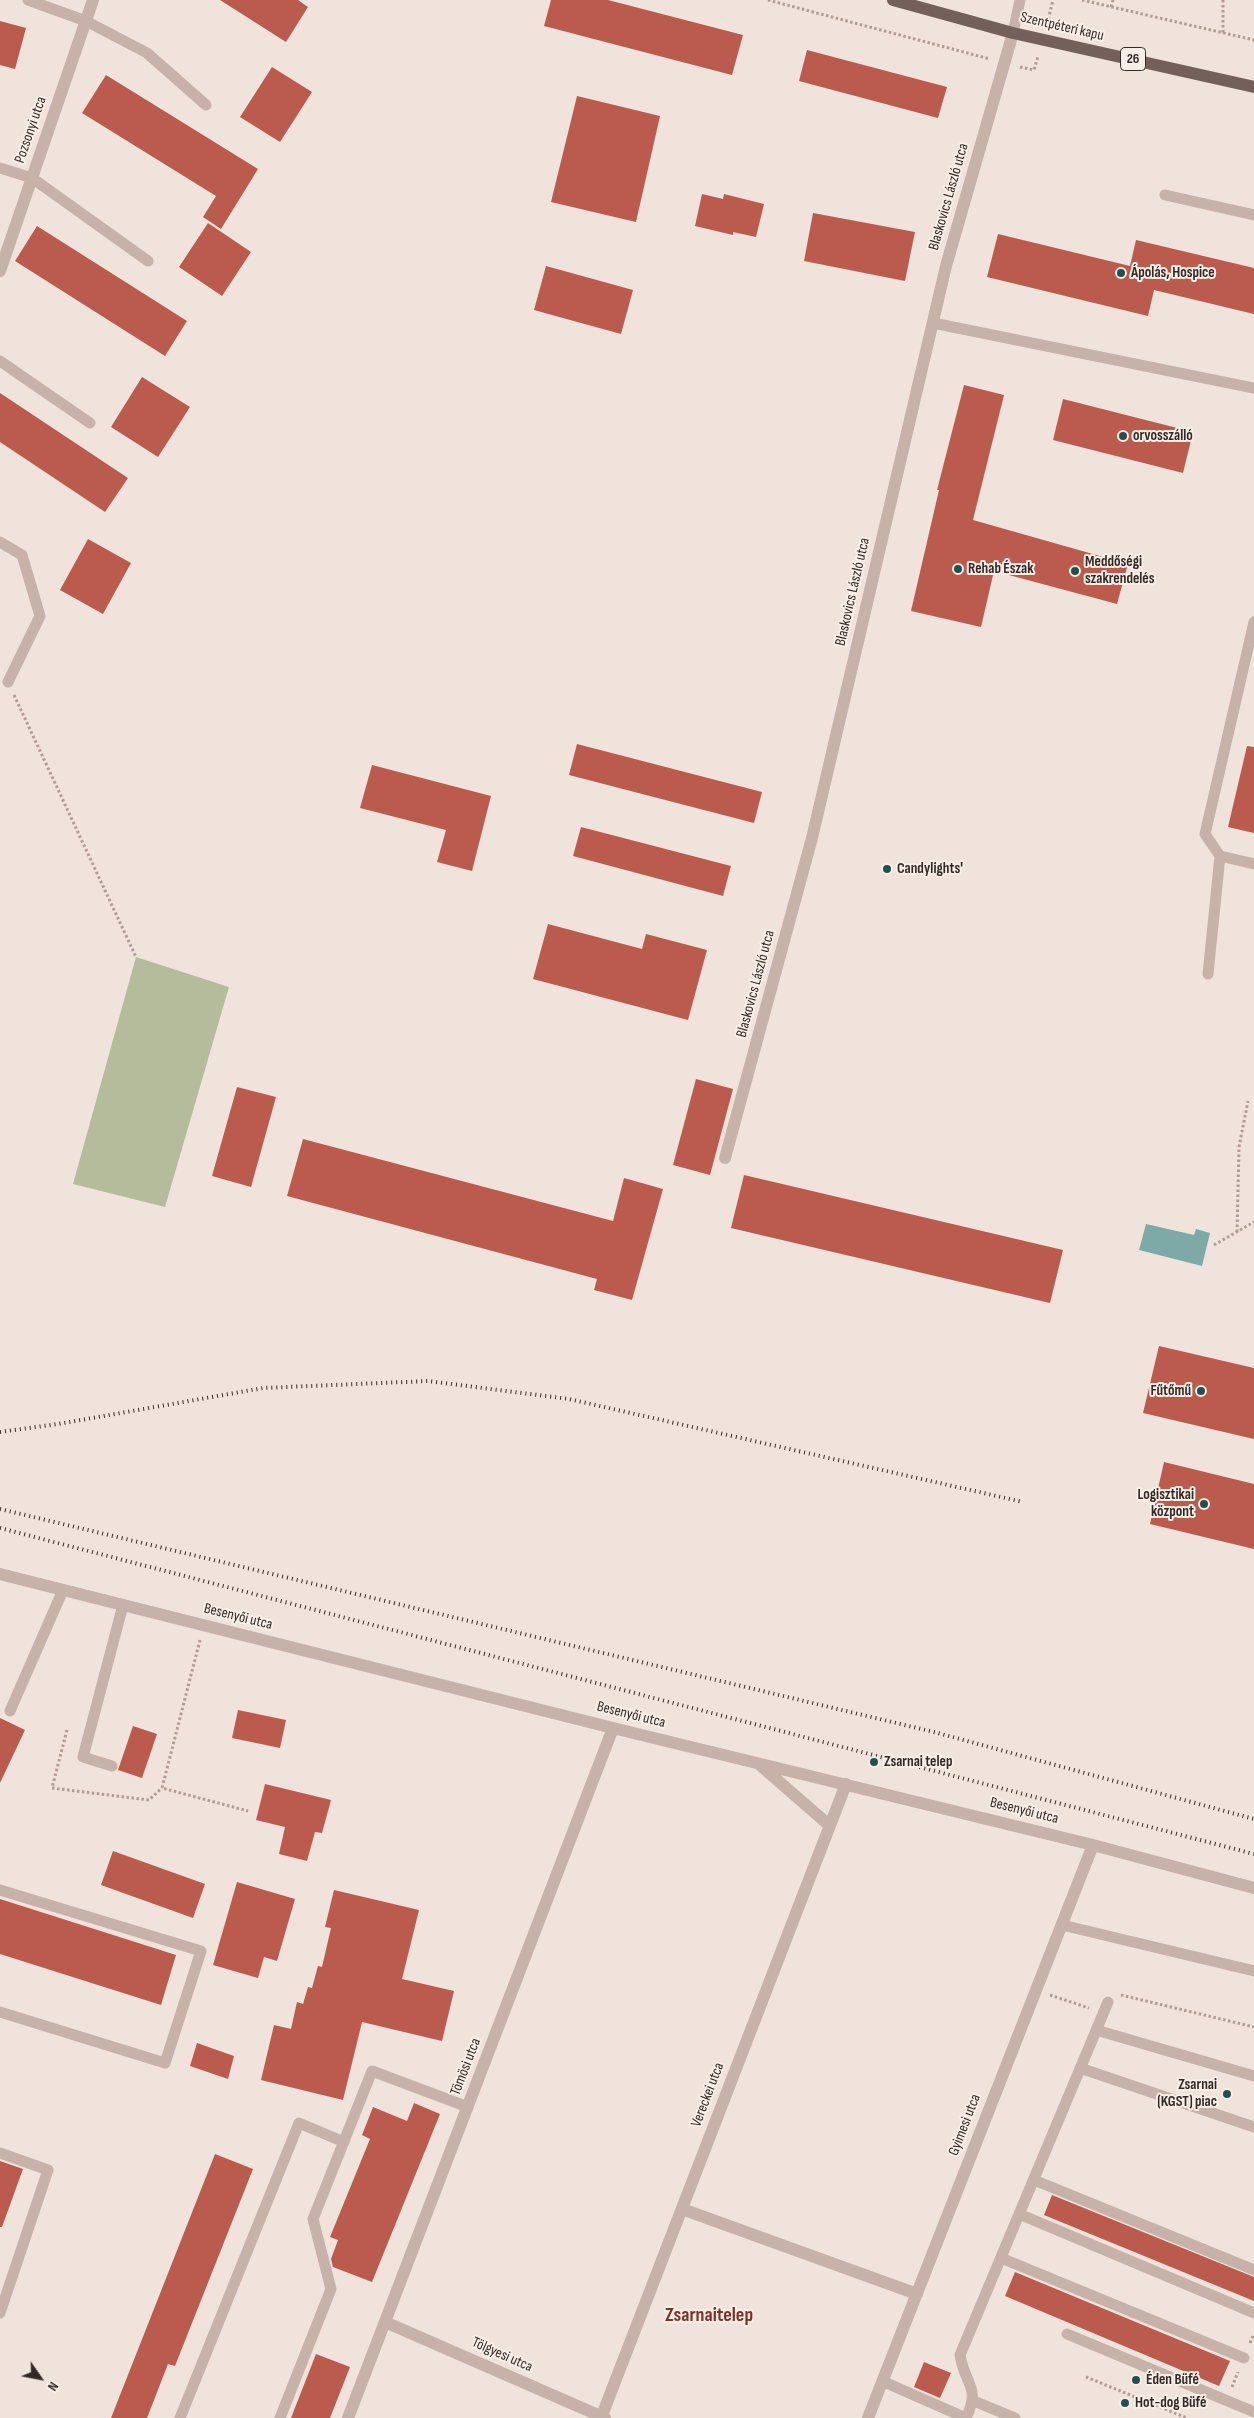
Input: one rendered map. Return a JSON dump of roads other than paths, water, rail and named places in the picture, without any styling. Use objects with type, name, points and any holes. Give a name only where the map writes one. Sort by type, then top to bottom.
[{"type":"main road","name":"Szentpéteri kapu","points":[[893,0],[1013,32],[1254,87]]},
{"type":"street","name":"Pozsonyi utca","points":[[0,271],[93,0]]},
{"type":"street","name":"Blaskovics László utca","points":[[725,1158],[812,838],[946,266],[1013,32]]},
{"type":"street","name":"Besenyői utca","points":[[0,1574],[613,1728],[1093,1844],[1254,1888]]},
{"type":"street","name":"Tömösi utca","points":[[348,2418],[613,1728]]},
{"type":"street","points":[[758,1763],[830,1826]]},
{"type":"street","name":"Vereckei utca","points":[[603,2418],[846,1784]]},
{"type":"street","name":"Gyimesi utca","points":[[868,2418],[1093,1844]]},
{"type":"street","points":[[682,2209],[917,2294]]},
{"type":"street","name":"Tölgyesi utca","points":[[385,2322],[603,2418]]},
{"type":"lane","points":[[28,0],[86,21],[147,53],[206,106]]},
{"type":"lane","points":[[1013,32],[1020,0]]},
{"type":"lane","points":[[0,168],[32,178],[148,260]]},
{"type":"lane","points":[[1165,195],[1254,215]]},
{"type":"lane","points":[[933,323],[1254,388]]},
{"type":"lane","points":[[0,361],[90,423]]},
{"type":"lane","points":[[0,542],[22,555],[40,616],[8,682]]},
{"type":"lane","points":[[1208,974],[1220,856],[1205,834],[1253,628]]},
{"type":"lane","points":[[1220,856],[1254,864]]},
{"type":"lane","points":[[10,1711],[63,1590]]},
{"type":"lane","points":[[112,1766],[83,1757],[123,1604]]},
{"type":"lane","points":[[0,1890],[202,1951],[165,2063],[0,2012]]},
{"type":"lane","points":[[1062,1924],[1254,1972]]},
{"type":"lane","points":[[882,2381],[966,2418],[974,2401],[972,2388],[962,2369],[960,2355],[1106,2007]]},
{"type":"lane","points":[[1096,2030],[1254,2076]]},
{"type":"lane","points":[[1080,2068],[1254,2127]]},
{"type":"lane","points":[[280,2418],[331,2289],[313,2219],[372,2071],[468,2107]]},
{"type":"lane","points":[[180,2418],[299,2123],[344,2142]]},
{"type":"lane","points":[[0,2153],[48,2170],[0,2313]]},
{"type":"lane","points":[[1034,2180],[1254,2270]]},
{"type":"lane","points":[[1019,2214],[1254,2313]]},
{"type":"lane","points":[[1001,2258],[1244,2358]]},
{"type":"lane","points":[[1067,2334],[1254,2412]]},
{"type":"lane","points":[[974,2401],[1015,2418]]},
{"type":"water","points":[[1146,1224],[1194,1235],[1196,1229],[1210,1233],[1202,1266],[1139,1250]]},
{"type":"railway","points":[[0,1432],[58,1424],[263,1388],[428,1381],[569,1399],[1023,1502]]},
{"type":"railway","points":[[0,1509],[934,1732],[1254,1819]]},
{"type":"railway","points":[[0,1528],[1254,1854]]},
{"type":"place","name":"Ápolás, Hospice","points":[[1121,273]]},
{"type":"place","name":"orvosszálló","points":[[1123,436]]},
{"type":"place","name":"Rehab Észak","points":[[958,569]]},
{"type":"place","name":"Meddőségi szakrendelés","points":[[1075,571]]},
{"type":"place","name":"Candylights'","points":[[887,869]]},
{"type":"place","name":"Fűtőmű","points":[[1201,1391]]},
{"type":"place","name":"Logisztikai központ","points":[[1204,1504]]},
{"type":"place","name":"Zsarnai telep","points":[[874,1762]]},
{"type":"place","name":"Zsarnai (KGST) piac","points":[[1227,2094]]},
{"type":"place","name":"Éden Büfé","points":[[1136,2380]]},
{"type":"place","name":"Hot-dog Büfé","points":[[1125,2403]]},
{"type":"district","name":"Zsarnaitelep","points":[[709,2316]]}]
